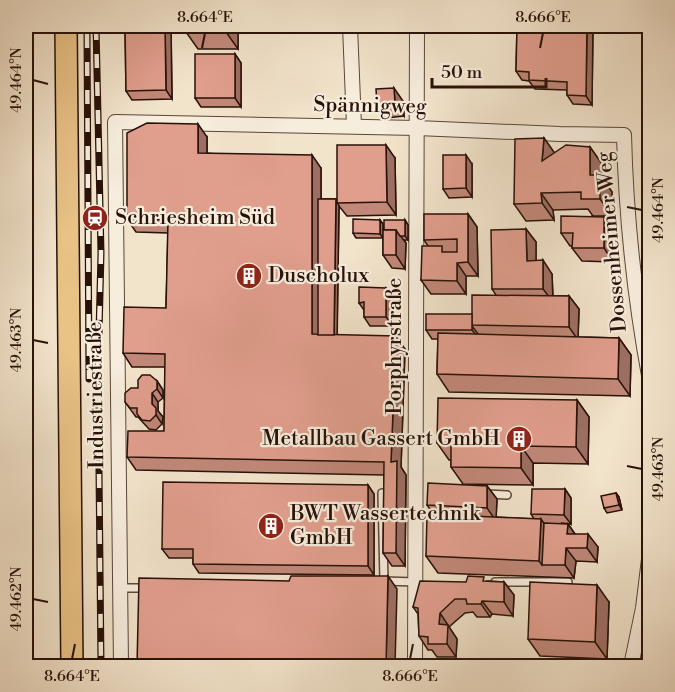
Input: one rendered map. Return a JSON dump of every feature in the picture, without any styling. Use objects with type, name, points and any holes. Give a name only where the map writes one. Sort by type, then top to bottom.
[{"type":"main road","points":[[66,26],[72,666]]},
{"type":"street","points":[[350,26],[354,126]]},
{"type":"street","name":"Porphyrstraße","points":[[415,666],[421,492],[417,26]]},
{"type":"street","name":"Spännigweg","points":[[115,122],[354,126],[624,135]]},
{"type":"street","name":"Industriestraße","points":[[115,122],[121,666]]},
{"type":"street","name":"Dossenheimer Weg","points":[[624,135],[627,195],[640,330],[650,381]]},
{"type":"street","points":[[631,666],[643,608],[650,551]]},
{"type":"lane","points":[[382,493],[384,581]]},
{"type":"lane","points":[[484,494],[507,495]]},
{"type":"lane","points":[[372,581],[419,582]]},
{"type":"lane","points":[[488,582],[568,582]]},
{"type":"lane","points":[[120,588],[140,584],[140,600]]},
{"type":"building","points":[[125,26],[165,26],[166,90],[126,91]]},
{"type":"building","points":[[186,26],[226,26],[226,32],[186,32]]},
{"type":"building","points":[[517,26],[587,26],[586,96],[567,95],[567,82],[529,80],[529,72],[516,71]]},
{"type":"building","points":[[195,54],[235,54],[235,98],[195,98]]},
{"type":"building","points":[[394,88],[395,103],[377,105],[376,89]]},
{"type":"building","name":"Duscholux","points":[[147,123],[198,124],[198,153],[312,155],[312,334],[396,336],[391,462],[397,461],[396,553],[383,553],[384,462],[127,457],[128,431],[164,431],[165,354],[123,353],[124,307],[166,308],[168,220],[127,219],[127,133]]},
{"type":"building","points":[[544,138],[542,161],[566,145],[590,147],[590,175],[600,175],[600,199],[581,199],[581,192],[541,193],[542,203],[514,204],[515,139]]},
{"type":"building","points":[[337,145],[386,145],[387,202],[337,203]]},
{"type":"building","points":[[443,155],[466,155],[466,188],[443,189]]},
{"type":"building","points":[[318,199],[336,199],[334,335],[318,335]]},
{"type":"building","points":[[424,214],[468,214],[468,262],[457,263],[457,281],[421,280],[422,246],[442,246],[442,252],[457,252],[457,239],[424,240]]},
{"type":"building","points":[[561,216],[604,217],[604,248],[572,248],[573,233],[561,233]]},
{"type":"building","points":[[353,219],[380,220],[380,234],[353,233]]},
{"type":"building","points":[[384,220],[405,220],[405,236],[400,236],[396,230],[384,230]]},
{"type":"building","points":[[526,229],[527,261],[543,260],[543,289],[492,289],[491,230]]},
{"type":"building","points":[[383,230],[396,230],[396,255],[383,255]]},
{"type":"building","points":[[359,287],[386,288],[386,317],[364,317],[364,302],[359,303]]},
{"type":"building","points":[[472,295],[569,296],[569,327],[472,325]]},
{"type":"building","points":[[426,314],[472,314],[472,330],[426,330]]},
{"type":"building","points":[[438,333],[619,338],[618,379],[437,374]]},
{"type":"building","points":[[142,375],[150,375],[157,381],[157,389],[152,393],[152,404],[156,408],[156,415],[150,421],[142,420],[137,414],[137,408],[130,408],[125,402],[125,393],[131,388],[138,388],[138,380]]},
{"type":"building","name":"Metallbau Gassert GmbH","points":[[438,398],[577,400],[576,447],[521,446],[521,468],[451,467],[451,444],[437,443]]},
{"type":"building","name":"BWT Wassertechnik GmbH","points":[[163,482],[368,485],[368,566],[193,564],[193,549],[162,549]]},
{"type":"building","points":[[428,483],[487,486],[487,508],[427,505]]},
{"type":"building","points":[[532,489],[565,489],[564,515],[531,514]]},
{"type":"building","points":[[616,493],[619,505],[604,508],[601,496]]},
{"type":"building","points":[[427,514],[541,519],[539,561],[426,556]]},
{"type":"building","points":[[544,523],[568,524],[567,534],[588,534],[587,548],[566,548],[565,565],[542,565]]},
{"type":"building","points":[[291,576],[388,576],[386,666],[137,666],[139,578],[289,581]]},
{"type":"building","points":[[468,576],[484,577],[483,581],[504,582],[504,602],[482,601],[481,604],[467,604],[466,599],[455,599],[440,613],[439,624],[448,625],[447,644],[428,644],[428,637],[419,636],[418,608],[413,607],[420,581],[466,582]]},
{"type":"building","points":[[530,582],[597,585],[595,642],[528,639]]},
{"type":"railway","points":[[96,26],[101,253],[98,373],[101,666]]},
{"type":"railway","points":[[87,34],[89,379]]},
{"type":"place","name":"Schriesheim Süd","points":[[95,218]]},
{"type":"place","name":"Duscholux","points":[[249,276]]},
{"type":"place","name":"Metallbau Gassert GmbH","points":[[519,439]]},
{"type":"place","name":"BWT Wassertechnik GmbH","points":[[271,526]]}]
